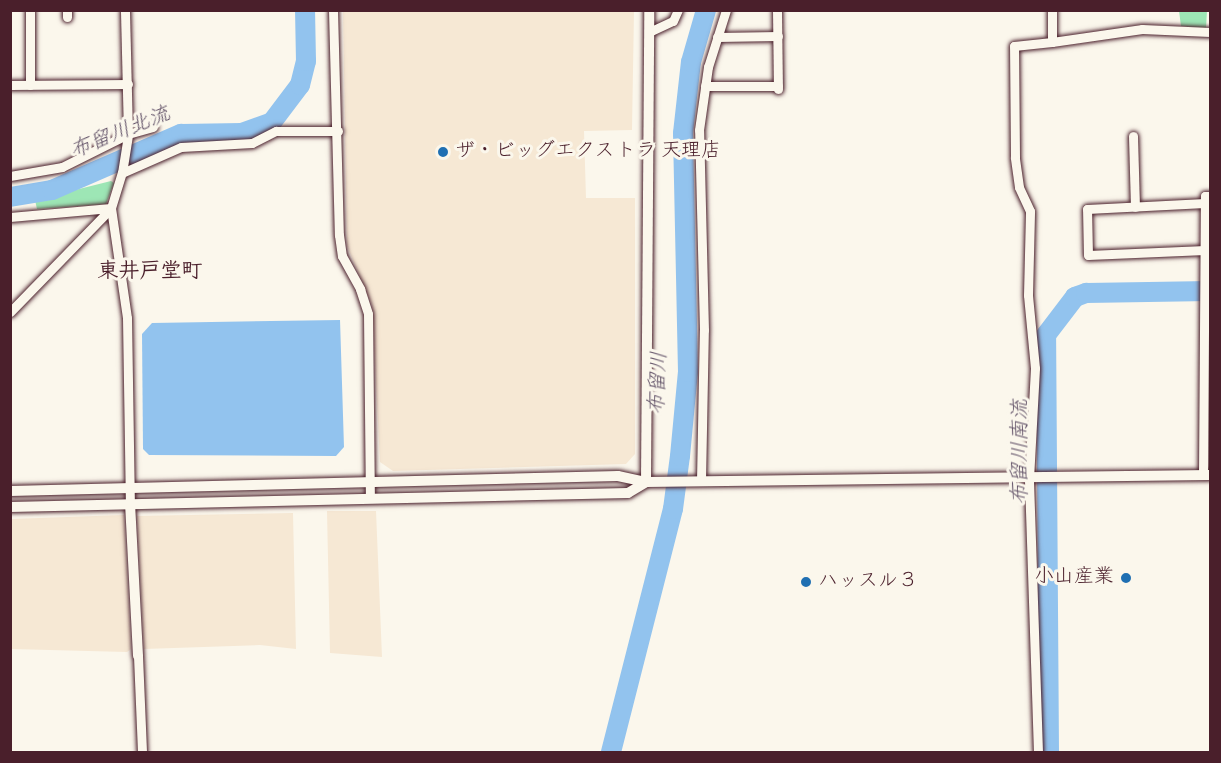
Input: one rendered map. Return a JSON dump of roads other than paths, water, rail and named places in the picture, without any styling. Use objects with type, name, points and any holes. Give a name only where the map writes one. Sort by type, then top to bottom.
[{"type":"street","points":[[30,10],[30,85]]},
{"type":"street","points":[[125,10],[128,84],[127,139],[123,170],[111,208],[127,318],[130,503],[142,753]]},
{"type":"street","points":[[333,10],[342,256],[360,289],[368,314],[370,497]]},
{"type":"street","points":[[649,10],[650,482]]},
{"type":"street","points":[[649,32],[674,21],[678,10]]},
{"type":"street","points":[[696,481],[704,330],[699,130],[705,86],[726,10]]},
{"type":"street","points":[[705,86],[778,88],[777,10]]},
{"type":"street","points":[[1052,10],[1052,42]]},
{"type":"street","points":[[1038,753],[1032,478],[1035,368],[1028,295],[1030,211],[1019,187],[1015,157],[1014,46],[1142,29],[1210,33]]},
{"type":"street","points":[[717,37],[777,36]]},
{"type":"street","points":[[10,85],[128,84]]},
{"type":"street","points":[[10,176],[62,167],[153,127]]},
{"type":"street","points":[[123,170],[181,147],[252,143],[276,131],[338,131]]},
{"type":"street","points":[[1133,136],[1135,207]]},
{"type":"street","points":[[10,492],[130,487],[618,476],[650,482],[1207,475],[1208,281],[1205,250],[1208,200],[1087,209],[1088,255],[1205,250]]},
{"type":"street","points":[[10,217],[111,208]]},
{"type":"street","points":[[10,312],[111,208]]},
{"type":"street","points":[[10,507],[370,497],[628,493],[650,482]]},
{"type":"water","points":[[340,320],[344,447],[336,456],[149,455],[143,449],[142,334],[152,323]]},
{"type":"waterway","name":"布留川北流","points":[[10,197],[52,190],[181,134],[242,133],[272,122],[300,85],[306,61],[305,10]]},
{"type":"waterway","name":"布留川","points":[[611,752],[673,509],[680,456],[688,372],[683,133],[691,62],[706,10]]},
{"type":"waterway","name":"布留川南流","points":[[1049,752],[1046,335],[1075,297],[1086,293],[1210,291]]},
{"type":"place","name":"ザ・ビッグエクストラ 天理店","points":[[443,152]]},
{"type":"place","name":"小山産業","points":[[1126,578]]},
{"type":"place","name":"ハッスル３","points":[[806,582]]},
{"type":"district","name":"東井戸堂町","points":[[150,274]]}]
